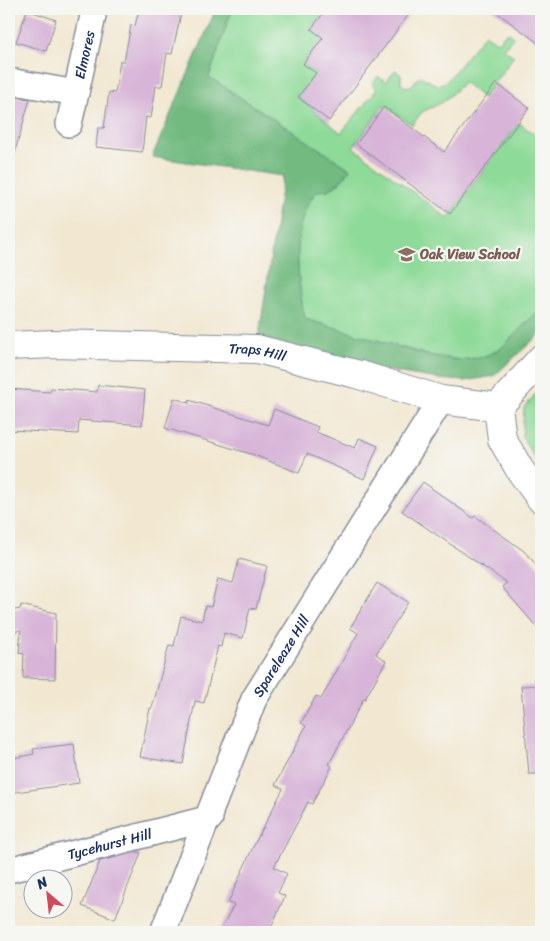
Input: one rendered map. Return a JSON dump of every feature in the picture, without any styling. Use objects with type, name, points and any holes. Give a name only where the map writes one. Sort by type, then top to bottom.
[{"type":"street","name":"Elmores","points":[[69,124],[94,16]]},
{"type":"street","name":"Elmores","points":[[9,81],[76,93]]},
{"type":"street","name":"Traps Hill","points":[[9,346],[54,344],[257,349],[360,375],[441,400],[498,407]]},
{"type":"street","points":[[541,359],[498,407],[502,439],[520,470],[541,499]]},
{"type":"street","name":"Spareleaze Hill","points":[[163,932],[210,818],[254,699],[441,400]]},
{"type":"street","name":"Tycehurst Hill","points":[[9,870],[210,818]]},
{"type":"green space","points":[[216,9],[232,9],[209,77],[350,169],[343,179],[334,186],[316,193],[306,208],[301,222],[298,272],[305,319],[427,355],[460,360],[484,357],[500,349],[541,308],[541,333],[494,376],[465,381],[438,379],[257,349],[283,176],[152,157]]},
{"type":"green space","points":[[232,9],[327,9],[312,29],[323,38],[303,63],[316,73],[298,97],[341,133],[377,89],[372,84],[378,76],[386,82],[395,70],[401,75],[401,83],[405,87],[411,86],[420,76],[437,85],[446,82],[485,34],[497,42],[508,32],[514,37],[503,49],[514,56],[483,98],[464,82],[443,102],[422,112],[412,125],[384,105],[353,147],[448,218],[519,123],[541,139],[541,308],[500,349],[484,357],[460,360],[427,355],[305,319],[298,273],[298,238],[301,222],[306,207],[315,193],[334,187],[343,179],[349,169],[209,77]]},
{"type":"green space","points":[[541,387],[541,469],[522,437],[524,408]]},
{"type":"building","points":[[139,9],[182,9],[172,54],[167,53],[162,86],[156,86],[151,118],[146,117],[142,152],[96,147],[98,128],[104,128],[109,92],[115,93],[120,61],[124,61],[131,25],[135,26]]},
{"type":"building","points":[[327,9],[413,9],[329,121],[298,97],[316,73],[303,64],[323,38],[311,29]]},
{"type":"building","points":[[492,9],[541,9],[541,45]]},
{"type":"building","points":[[27,10],[56,20],[46,51],[16,42]]},
{"type":"building","points":[[496,83],[529,108],[450,214],[356,144],[384,107],[444,152]]},
{"type":"building","points":[[9,96],[30,99],[14,155],[9,154]]},
{"type":"building","points":[[98,385],[145,390],[142,425],[79,420],[78,434],[9,430],[9,389],[50,392],[51,388],[97,392]]},
{"type":"building","points":[[174,398],[189,403],[189,400],[268,425],[274,409],[318,427],[316,432],[355,448],[359,438],[378,446],[364,479],[307,454],[299,473],[254,455],[165,428]]},
{"type":"building","points":[[423,482],[473,518],[475,516],[524,551],[541,570],[541,632],[502,587],[507,583],[402,511]]},
{"type":"building","points":[[239,559],[267,566],[256,609],[250,608],[243,638],[224,633],[221,647],[218,646],[204,703],[195,701],[183,764],[140,757],[150,708],[152,708],[169,645],[174,646],[181,616],[202,621],[205,606],[211,607],[218,579],[233,583]]},
{"type":"building","points":[[377,583],[408,602],[376,654],[386,661],[329,764],[332,766],[312,804],[308,802],[274,867],[287,874],[278,893],[285,896],[269,932],[219,932],[234,905],[228,903],[252,849],[283,789],[275,785],[306,726],[301,723],[316,696],[321,699],[358,633],[350,628]]},
{"type":"building","points":[[21,605],[56,613],[55,679],[23,678],[24,654],[19,653],[21,630],[13,632],[10,611],[20,609]]},
{"type":"building","points":[[541,685],[541,774],[529,774],[521,686]]},
{"type":"building","points":[[74,744],[79,783],[9,793],[9,759],[34,754],[33,749]]},
{"type":"building","points":[[137,852],[141,853],[115,919],[82,906],[100,861]]},
{"type":"place","name":"Oak View School","points":[[406,254]]}]
